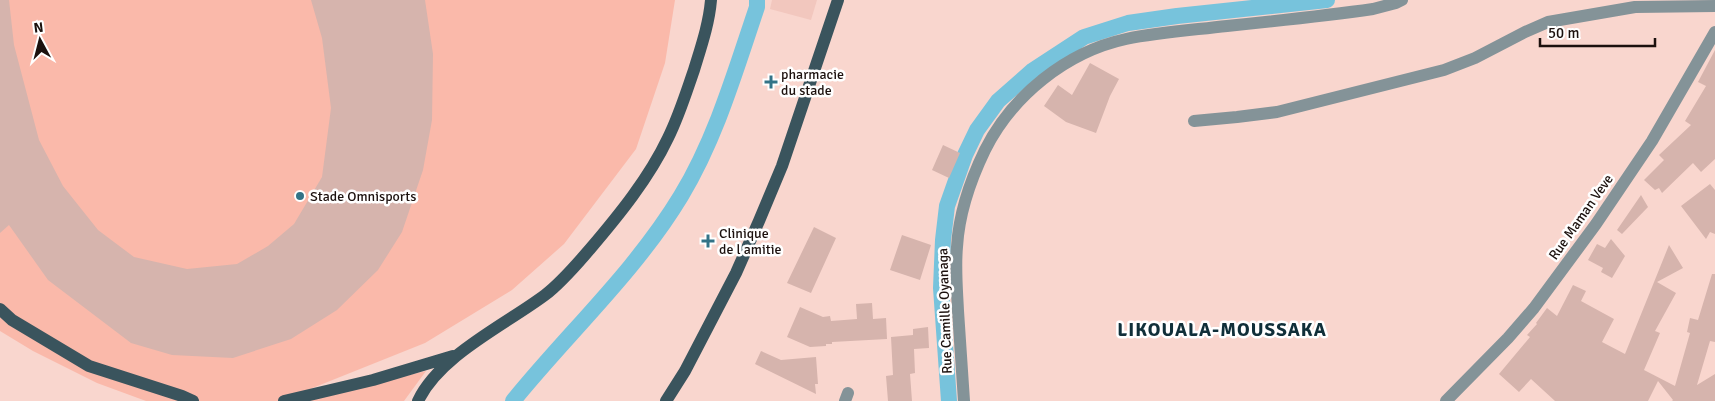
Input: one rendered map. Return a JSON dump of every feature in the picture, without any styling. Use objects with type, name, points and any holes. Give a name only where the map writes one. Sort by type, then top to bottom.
[{"type":"main road","points":[[418,401],[441,370],[457,354],[547,294],[576,266],[625,206],[668,138],[703,42],[711,0]]},
{"type":"main road","points":[[666,401],[685,371],[736,273],[759,221],[782,166],[838,0]]},
{"type":"main road","points":[[0,309],[12,320],[89,366],[193,401]]},
{"type":"main road","points":[[284,401],[373,380],[457,354]]},
{"type":"street","name":"Rue Camille Oyanaga","points":[[964,401],[956,245],[965,197],[972,176],[993,134],[1026,94],[1048,75],[1072,59],[1124,39],[1373,9],[1402,0]]},
{"type":"street","points":[[1194,121],[1276,112],[1444,70],[1475,58],[1548,22],[1635,7],[1715,6]]},
{"type":"street","name":"Rue Maman Veve","points":[[1446,401],[1508,338],[1534,308],[1596,224],[1652,141],[1715,32]]},
{"type":"shaded area","name":"Stade Omnisports","points":[[0,0],[675,0],[665,63],[636,149],[564,244],[512,290],[425,343],[280,401],[146,401],[97,383],[33,351],[0,331]]},
{"type":"shaded area","points":[[772,0],[817,0],[811,20],[770,9]]},
{"type":"shaded area","points":[[426,371],[404,401],[300,401]]},
{"type":"building","points":[[0,0],[9,0],[14,45],[39,140],[63,186],[98,230],[134,257],[187,269],[237,264],[268,246],[294,224],[322,177],[331,108],[322,38],[311,0],[425,0],[433,54],[432,120],[423,170],[402,232],[378,270],[337,310],[291,339],[233,358],[172,355],[131,343],[48,280],[9,225],[0,233]]},
{"type":"building","points":[[1715,50],[1715,159],[1701,172],[1693,163],[1662,193],[1659,188],[1655,190],[1644,180],[1664,160],[1659,155],[1691,125],[1685,121],[1706,86],[1698,82]]},
{"type":"building","points":[[1090,63],[1119,79],[1110,96],[1096,133],[1066,122],[1044,106],[1058,85],[1072,95]]},
{"type":"building","points":[[943,145],[960,153],[949,178],[932,170]]},
{"type":"building","points":[[1710,184],[1715,190],[1715,234],[1710,232],[1706,239],[1681,206]]},
{"type":"building","points":[[1641,195],[1648,207],[1622,234],[1617,230]]},
{"type":"building","points":[[814,227],[836,238],[811,293],[787,283]]},
{"type":"building","points":[[902,235],[931,245],[920,280],[890,270]]},
{"type":"building","points":[[1611,239],[1625,256],[1612,278],[1601,272],[1603,268],[1588,260],[1597,244],[1605,248]]},
{"type":"building","points":[[1669,245],[1683,268],[1657,282],[1676,293],[1655,331],[1660,333],[1644,370],[1675,386],[1690,333],[1687,332],[1690,318],[1698,320],[1712,274],[1715,274],[1715,342],[1710,341],[1697,385],[1715,374],[1715,401],[1672,401],[1658,381],[1648,401],[1555,401],[1531,379],[1519,392],[1499,374],[1530,337],[1527,335],[1547,308],[1557,316],[1573,285],[1586,291],[1581,301],[1614,319],[1602,342],[1625,354]]},
{"type":"building","points":[[872,303],[873,319],[886,318],[887,339],[832,342],[832,344],[826,344],[826,346],[810,347],[787,337],[800,307],[823,317],[830,316],[831,321],[857,319],[856,304]]},
{"type":"building","points":[[928,327],[929,348],[914,349],[915,373],[910,374],[912,401],[888,401],[886,376],[893,375],[891,337],[913,335],[913,329]]},
{"type":"building","points":[[761,351],[781,360],[816,357],[818,384],[815,384],[816,394],[755,364]]},
{"type":"waterway","points":[[513,401],[643,251],[681,196],[715,128],[757,7],[757,0]]},
{"type":"waterway","points":[[949,401],[941,288],[943,240],[947,206],[965,155],[977,130],[998,101],[1032,71],[1084,37],[1128,23],[1327,0]]},
{"type":"place","name":"pharmacie du stade","points":[[771,82]]},
{"type":"place","name":"Stade Omnisports","points":[[300,196]]},
{"type":"place","name":"Clinique de l amitie","points":[[708,241]]},
{"type":"district","name":"LIKOUALA-MOUSSAKA","points":[[1222,330]]}]
